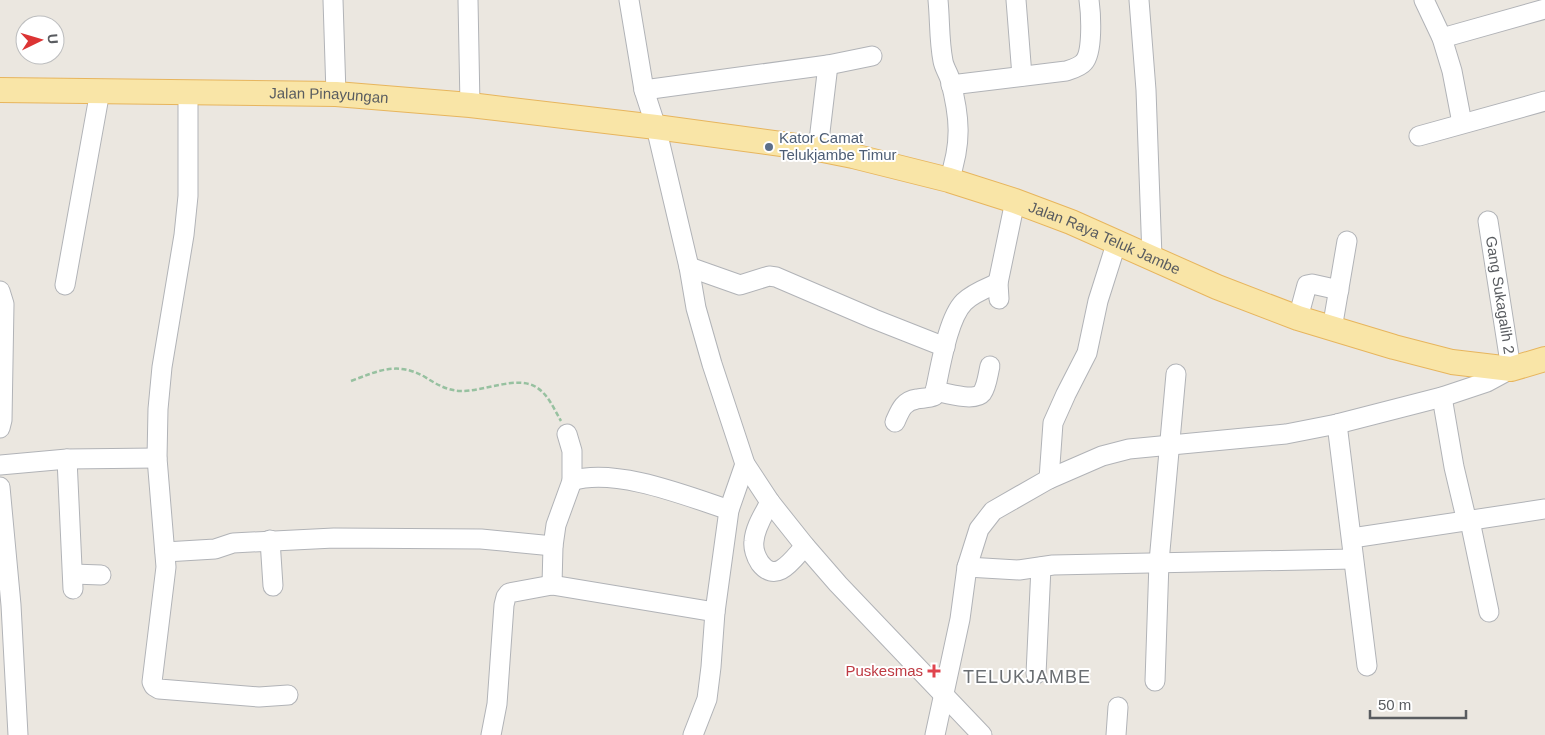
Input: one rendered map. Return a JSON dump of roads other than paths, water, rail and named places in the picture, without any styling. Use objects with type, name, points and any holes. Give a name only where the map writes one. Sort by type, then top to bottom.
[{"type":"main road","name":"Jalan Pinayungan","points":[[0,90],[336,94],[470,105],[656,127]]},
{"type":"main road","name":"Jalan Raya Teluk Jambe","points":[[656,127],[818,149],[949,180],[1015,201],[1071,222],[1217,287],[1298,318],[1452,362],[1511,369],[1545,359]]},
{"type":"street","points":[[334,0],[336,94]]},
{"type":"street","points":[[468,0],[470,105]]},
{"type":"street","points":[[629,0],[644,90],[656,127],[696,308],[712,364],[745,464],[770,502],[838,584],[982,735]]},
{"type":"street","points":[[938,0],[943,62],[958,109],[960,128],[958,149],[949,180]]},
{"type":"street","points":[[1016,0],[1022,76]]},
{"type":"street","points":[[951,85],[1066,71],[1082,65],[1086,61],[1089,48],[1089,0]]},
{"type":"street","points":[[1139,0],[1146,90],[1152,257]]},
{"type":"street","points":[[1424,0],[1442,38],[1452,71],[1462,123]]},
{"type":"street","points":[[1442,38],[1523,7],[1545,9]]},
{"type":"street","points":[[644,90],[828,65],[872,56]]},
{"type":"street","points":[[818,149],[828,65]]},
{"type":"street","points":[[66,286],[100,91]]},
{"type":"street","points":[[188,92],[188,196],[184,235],[162,367],[158,409],[157,458],[166,567],[152,682],[159,689],[225,695],[288,695]]},
{"type":"street","points":[[1419,136],[1545,101]]},
{"type":"street","points":[[895,422],[906,403],[919,398],[934,396],[945,347],[955,314],[964,302],[978,293],[998,291],[1015,201]]},
{"type":"street","name":"Gang Sukagalih 2","points":[[1488,222],[1511,369]]},
{"type":"street","points":[[1332,329],[1347,241]]},
{"type":"street","points":[[1049,479],[1053,423],[1087,353],[1098,301],[1117,242]]},
{"type":"street","points":[[688,267],[740,285],[769,276],[776,277],[945,347]]},
{"type":"street","points":[[1298,318],[1306,285],[1312,284],[1339,290]]},
{"type":"street","points":[[0,291],[4,304],[2,420],[0,428]]},
{"type":"street","points":[[935,391],[967,397],[977,396],[982,393],[990,366]]},
{"type":"street","points":[[936,735],[960,619],[967,567],[979,528],[993,511],[1049,479],[1102,456],[1129,449],[1286,434],[1337,424],[1442,397],[1487,382],[1511,369]]},
{"type":"street","points":[[1155,681],[1159,562],[1176,374]]},
{"type":"street","points":[[1442,397],[1454,467],[1489,612]]},
{"type":"street","points":[[1337,424],[1367,666]]},
{"type":"street","points":[[552,585],[553,546],[556,525],[572,481],[572,451],[568,434]]},
{"type":"street","points":[[0,465],[67,459],[157,458]]},
{"type":"street","points":[[67,459],[73,582],[101,574]]},
{"type":"street","points":[[693,735],[707,699],[715,612],[729,510],[745,464]]},
{"type":"street","points":[[572,481],[596,476],[640,483],[729,510]]},
{"type":"street","points":[[0,487],[7,653],[18,735]]},
{"type":"street","points":[[770,502],[756,530],[753,542],[759,561],[765,568],[773,572],[780,570],[805,546]]},
{"type":"street","points":[[1352,538],[1545,509]]},
{"type":"street","points":[[165,552],[215,549],[233,543],[334,538],[481,539],[553,546]]},
{"type":"street","points":[[270,540],[273,586]]},
{"type":"street","points":[[967,567],[1018,570],[1053,565],[1354,559]]},
{"type":"street","points":[[1036,674],[1041,567]]},
{"type":"street","points":[[490,735],[497,704],[506,597],[508,593],[552,585],[715,612]]},
{"type":"street","points":[[1116,735],[1118,708]]},
{"type":"place","name":"Kator Camat Telukjambe Timur","points":[[769,147]]},
{"type":"place","name":"Puskesmas","points":[[934,671]]},
{"type":"district","name":"TELUKJAMBE","points":[[1027,677]]}]
